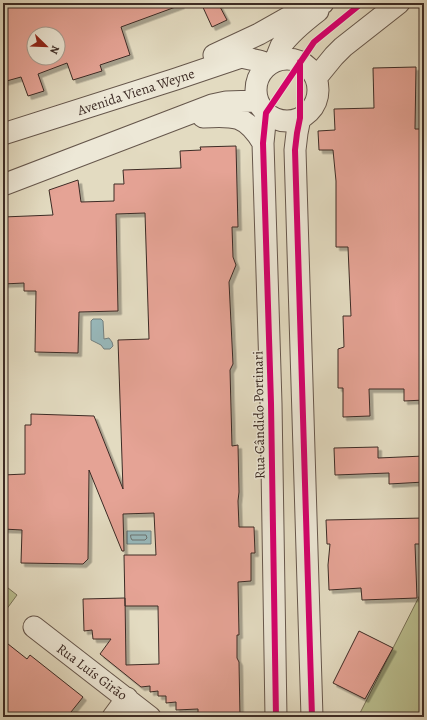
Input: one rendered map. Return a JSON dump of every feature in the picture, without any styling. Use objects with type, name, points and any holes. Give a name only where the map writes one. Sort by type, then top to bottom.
[{"type":"street","points":[[176,80],[193,63],[231,47],[305,8],[323,3]]},
{"type":"street","points":[[272,63],[287,59],[299,61],[309,68],[316,78],[318,90],[316,101],[310,111],[300,118],[288,121],[276,120],[262,107],[256,89],[258,78],[272,63],[281,47],[305,20],[328,3]]},
{"type":"street","points":[[316,78],[343,47],[399,3]]},
{"type":"street","name":"Avenida Viena Weyne","points":[[3,134],[176,80],[241,57],[272,63]]},
{"type":"street","points":[[3,185],[219,104],[237,101],[262,107]]},
{"type":"street","name":"Rua Cândido Portinari","points":[[262,107],[271,403],[276,717]]},
{"type":"street","points":[[179,119],[214,116],[232,116],[240,118],[254,129],[263,143]]},
{"type":"street","points":[[300,118],[295,150],[312,717]]},
{"type":"street","points":[[271,403],[302,402]]},
{"type":"street","name":"Rua Luís Girão","points":[[34,627],[150,717]]},
{"type":"street","points":[[113,717],[127,698]]},
{"type":"green space","points":[[3,584],[17,595],[3,614]]},
{"type":"green space","points":[[424,587],[424,717],[358,717]]},
{"type":"water","points":[[93,319],[101,319],[103,321],[104,339],[109,338],[113,346],[110,349],[104,349],[101,345],[91,340],[91,321]]},
{"type":"water","points":[[127,531],[151,531],[151,544],[127,544]]},
{"type":"building","points":[[3,3],[180,3],[181,5],[121,27],[130,55],[100,65],[102,71],[73,80],[66,63],[66,26],[26,26],[26,66],[59,66],[38,74],[44,91],[28,96],[21,77],[3,82]]},
{"type":"building","points":[[201,3],[218,3],[227,20],[212,27]]},
{"type":"building","points":[[416,67],[415,129],[424,129],[424,400],[404,401],[404,389],[369,389],[370,416],[343,417],[343,388],[338,388],[338,349],[344,347],[343,316],[351,316],[348,247],[336,247],[336,181],[333,150],[319,150],[318,131],[335,130],[334,109],[374,108],[373,68]]},
{"type":"building","points":[[236,146],[238,227],[232,227],[233,257],[236,265],[229,282],[233,364],[230,370],[232,446],[238,445],[239,527],[254,527],[255,553],[251,553],[251,581],[238,582],[239,635],[237,635],[237,658],[239,662],[240,717],[214,717],[214,713],[198,713],[198,709],[176,710],[176,702],[166,703],[166,696],[158,696],[158,691],[150,692],[150,686],[141,687],[100,654],[111,639],[93,639],[92,630],[84,631],[83,599],[125,598],[124,555],[156,555],[154,513],[123,514],[124,551],[122,551],[89,470],[88,559],[83,564],[21,563],[22,530],[3,529],[3,475],[25,474],[25,425],[31,425],[31,414],[94,416],[123,489],[118,340],[149,339],[145,213],[116,214],[118,311],[79,312],[78,353],[35,352],[36,291],[24,291],[24,283],[3,284],[3,217],[53,215],[49,190],[78,180],[81,202],[114,201],[114,184],[124,184],[123,170],[181,168],[180,151],[201,150],[200,147]],"holes":[[[125,606],[158,606],[159,664],[126,665]]]},
{"type":"building","points":[[378,447],[378,458],[424,456],[424,482],[389,484],[389,473],[335,475],[334,448]]},
{"type":"building","points":[[424,518],[424,544],[415,544],[417,598],[362,600],[361,588],[329,590],[328,565],[330,544],[327,544],[326,520]]},
{"type":"building","points":[[359,631],[393,648],[365,699],[333,683]]},
{"type":"building","points":[[3,640],[27,659],[30,655],[83,697],[67,717],[3,717]]},
{"type":"cycle path","points":[[276,717],[271,403],[263,143],[266,113],[314,42],[362,3]]},
{"type":"cycle path","points":[[300,62],[300,118],[295,150],[312,717]]}]
